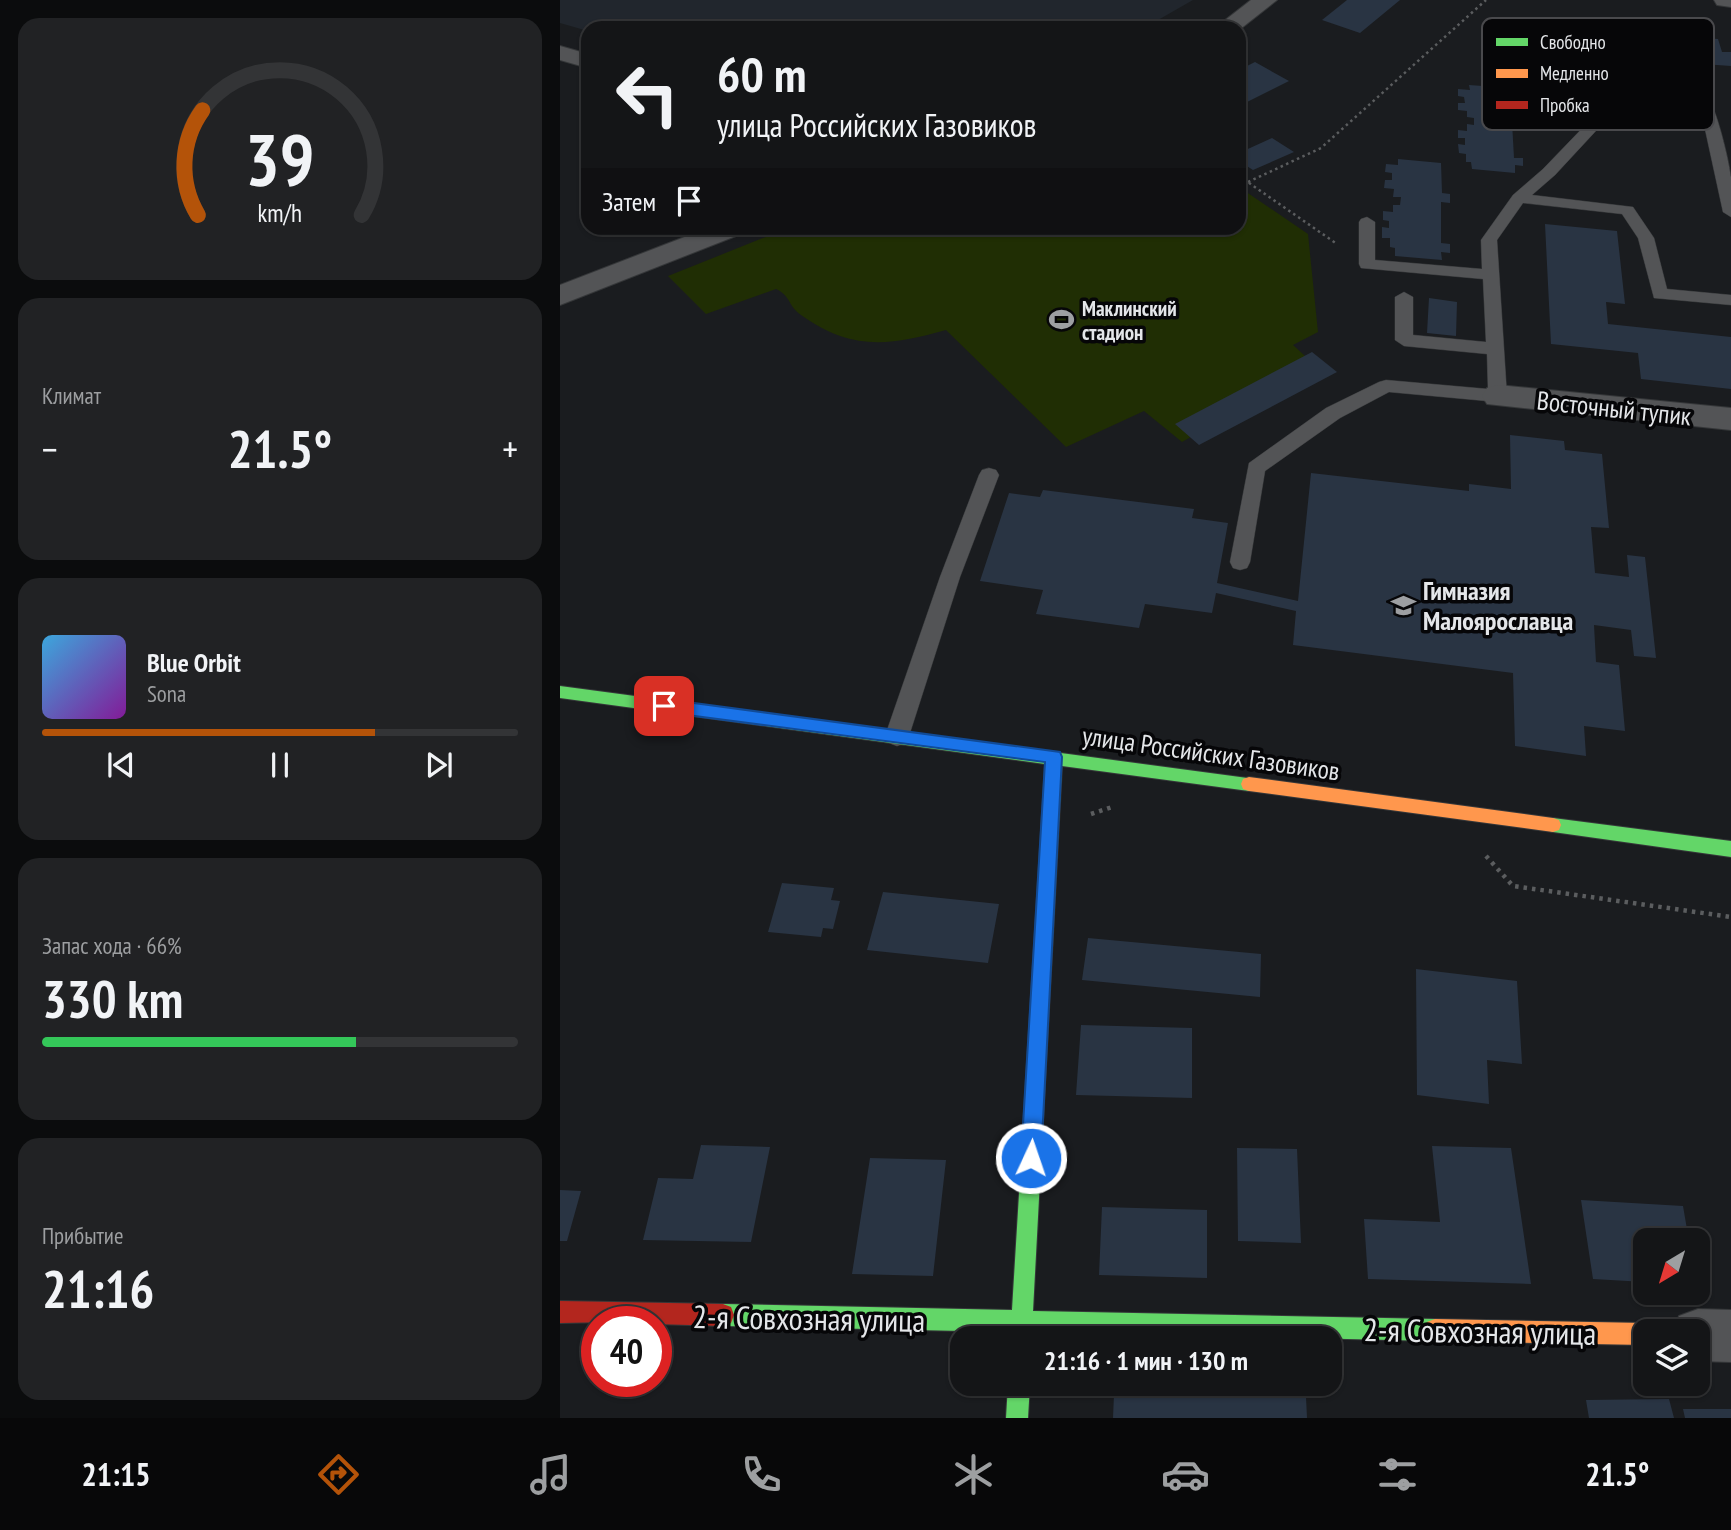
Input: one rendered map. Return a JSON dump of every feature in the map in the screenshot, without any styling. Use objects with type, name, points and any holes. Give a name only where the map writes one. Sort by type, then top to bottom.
[{"type":"street","points":[[1237,21],[1266,0]]},
{"type":"street","points":[[1725,0],[1731,0]]},
{"type":"street","points":[[560,53],[581,59]]},
{"type":"street","points":[[560,296],[713,235]]},
{"type":"street","name":"Восточный тупик","points":[[1498,396],[1731,419]]},
{"type":"street","name":"улица Российских Газовиков","points":[[560,692],[1731,849]]},
{"type":"street","points":[[1021,1326],[1054,757]]},
{"type":"street","name":"2-я Совхозная улица","points":[[560,1312],[950,1328]]},
{"type":"street","name":"2-я Совхозная улица","points":[[1342,1333],[1633,1334]]},
{"type":"street","points":[[1710,1335],[1731,1336]]},
{"type":"street","points":[[1017,1418],[1018,1396]]},
{"type":"lane","points":[[1240,562],[1255,468],[1333,413],[1386,386],[1498,396],[1489,240],[1519,198],[1549,172],[1589,130]]},
{"type":"lane","points":[[1712,130],[1731,212]]},
{"type":"lane","points":[[1519,198],[1627,210],[1646,237],[1660,294],[1731,300]]},
{"type":"lane","points":[[1367,222],[1367,264],[1491,275]]},
{"type":"lane","points":[[1404,297],[1404,340],[1495,349]]},
{"type":"lane","points":[[897,736],[950,577],[989,475]]},
{"type":"path","points":[[1248,183],[1321,148],[1486,0]]},
{"type":"path","points":[[1248,183],[1367,264]]},
{"type":"path","points":[[1050,828],[1121,804]]},
{"type":"path","points":[[1482,851],[1513,886],[1731,917]]},
{"type":"shaded area","points":[[560,0],[1193,0],[1156,21],[581,21],[581,29],[560,23]]},
{"type":"green space","name":"Маклинский стадион","points":[[1246,192],[1308,234],[1318,332],[1293,345],[1316,366],[1182,442],[1144,411],[1066,447],[946,330],[888,342],[854,340],[819,327],[801,315],[776,289],[706,314],[668,276],[770,235],[1246,235]]},
{"type":"building","points":[[1347,0],[1400,0],[1360,33],[1322,20]]},
{"type":"building","points":[[1714,39],[1718,39],[1722,52],[1731,52],[1731,66],[1714,65]]},
{"type":"building","points":[[1255,62],[1289,81],[1246,102],[1246,66]]},
{"type":"building","points":[[1469,85],[1482,86],[1482,130],[1512,130],[1514,158],[1523,158],[1523,166],[1515,165],[1515,173],[1472,169],[1471,162],[1466,162],[1466,154],[1459,153],[1458,144],[1465,145],[1465,138],[1458,138],[1458,130],[1467,131],[1467,124],[1474,125],[1474,118],[1467,117],[1467,111],[1458,110],[1458,103],[1465,103],[1464,97],[1458,96],[1458,89],[1470,90]]},
{"type":"building","points":[[1272,138],[1294,152],[1253,170],[1246,166],[1246,150]]},
{"type":"building","points":[[1398,159],[1441,163],[1442,193],[1450,194],[1450,203],[1441,202],[1441,243],[1450,244],[1450,253],[1441,252],[1442,260],[1395,256],[1395,248],[1390,247],[1390,238],[1382,238],[1382,227],[1389,228],[1389,221],[1383,220],[1383,211],[1393,212],[1393,205],[1400,205],[1401,197],[1393,197],[1394,189],[1384,188],[1385,180],[1392,180],[1392,173],[1385,172],[1386,164],[1398,165]]},
{"type":"building","points":[[1545,224],[1617,231],[1625,304],[1606,302],[1608,324],[1731,337],[1731,389],[1641,379],[1638,353],[1551,344]]},
{"type":"building","points":[[1429,298],[1457,302],[1456,336],[1427,333]]},
{"type":"building","points":[[1312,352],[1337,372],[1199,445],[1175,424]]},
{"type":"building","points":[[1510,435],[1564,441],[1565,450],[1602,454],[1609,528],[1591,527],[1595,573],[1629,577],[1627,555],[1645,557],[1656,658],[1634,656],[1631,630],[1594,625],[1596,662],[1619,665],[1625,731],[1584,726],[1586,756],[1515,746],[1513,673],[1293,645],[1296,611],[1216,593],[1212,613],[1145,604],[1139,628],[1036,614],[1043,590],[980,581],[1009,493],[1040,497],[1043,490],[1194,509],[1192,518],[1228,523],[1217,583],[1298,601],[1311,473],[1469,491],[1469,484],[1511,489]]},
{"type":"building","points":[[782,883],[834,888],[831,900],[840,901],[833,929],[823,928],[821,937],[768,932]]},
{"type":"building","points":[[883,892],[999,904],[988,963],[867,950]]},
{"type":"building","points":[[1088,938],[1261,954],[1260,997],[1082,980]]},
{"type":"building","points":[[1416,969],[1517,981],[1522,1064],[1487,1060],[1489,1104],[1417,1095]]},
{"type":"building","points":[[1081,1025],[1192,1028],[1192,1098],[1076,1095]]},
{"type":"building","points":[[701,1145],[770,1147],[751,1242],[643,1240],[658,1178],[693,1179]]},
{"type":"building","points":[[1432,1146],[1511,1148],[1531,1284],[1368,1279],[1364,1219],[1440,1222]]},
{"type":"building","points":[[1237,1148],[1297,1149],[1301,1243],[1238,1241]]},
{"type":"building","points":[[870,1158],[946,1160],[933,1276],[852,1274]]},
{"type":"building","points":[[560,1190],[581,1191],[567,1241],[560,1241]]},
{"type":"building","points":[[1581,1200],[1683,1206],[1687,1228],[1633,1228],[1633,1281],[1593,1279]]},
{"type":"building","points":[[1102,1207],[1207,1210],[1207,1278],[1099,1275]]},
{"type":"building","points":[[1114,1396],[1306,1397],[1307,1418],[1113,1418]]},
{"type":"building","points":[[1669,1399],[1674,1418],[1589,1418],[1586,1400]]},
{"type":"building","points":[[1683,1409],[1731,1409],[1731,1418],[1685,1418]]},
{"type":"traffic: fast","points":[[560,692],[1249,784]]},
{"type":"traffic: fast","points":[[1022,1326],[1054,757]]},
{"type":"traffic: fast","points":[[1553,825],[1731,849]]},
{"type":"traffic: fast","points":[[723,1315],[1435,1330]]},
{"type":"traffic: fast","points":[[1017,1418],[1018,1396]]},
{"type":"traffic: slow","points":[[1249,784],[1553,825]]},
{"type":"traffic: slow","points":[[1435,1330],[1633,1334]]},
{"type":"traffic: jam","points":[[560,1312],[723,1315]]},
{"type":"place","name":"Маклинский стадион","points":[[1062,320]]},
{"type":"place","name":"Гимназия Малоярославца","points":[[1403,605]]},
{"type":"route","points":[[664,706],[1054,757],[1031,1158]]}]
